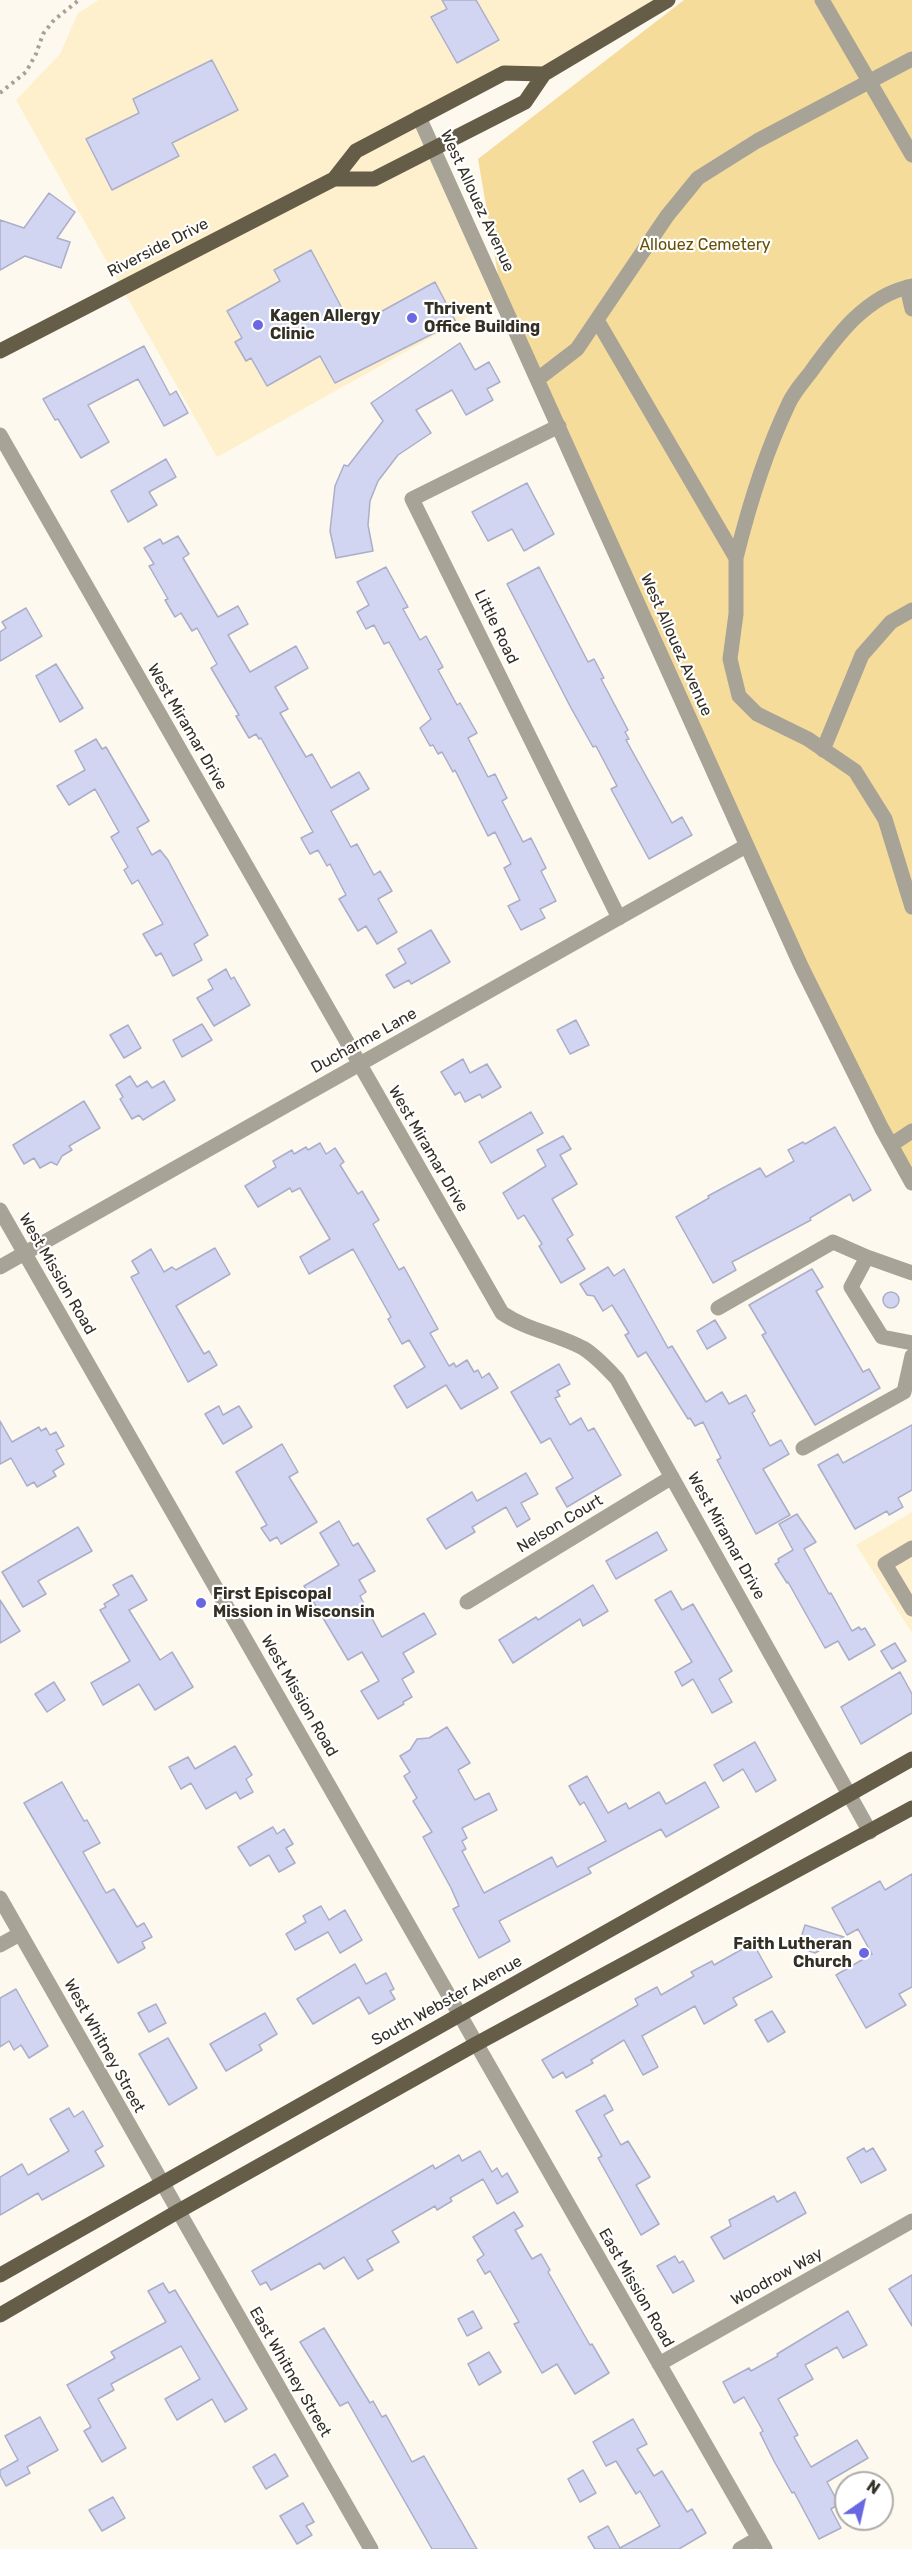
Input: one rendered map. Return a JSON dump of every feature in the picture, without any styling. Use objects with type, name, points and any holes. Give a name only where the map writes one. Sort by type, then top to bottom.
[{"type":"main road","name":"Riverside Drive","points":[[334,179],[374,179],[525,102],[544,74],[668,0]]},
{"type":"main road","name":"Riverside Drive","points":[[0,351],[334,179],[356,152],[504,73],[544,74]]},
{"type":"main road","name":"South Webster Avenue","points":[[0,2276],[912,1759]]},
{"type":"main road","points":[[0,2315],[177,2212],[476,2044],[912,1808]]},
{"type":"street","points":[[822,0],[912,156]]},
{"type":"street","points":[[538,380],[577,349],[667,216],[698,178],[757,141],[912,59]]},
{"type":"street","name":"West Allouez Avenue","points":[[419,117],[808,981],[912,1183]]},
{"type":"street","points":[[912,309],[910,286],[878,300],[855,318],[832,342],[790,400],[753,492],[736,558],[736,614],[730,659],[739,696],[757,714],[808,740],[855,771],[885,819],[912,905]]},
{"type":"street","points":[[597,320],[736,558]]},
{"type":"street","name":"Little Road","points":[[559,426],[412,499],[619,918]]},
{"type":"street","name":"West Miramar Drive","points":[[0,435],[502,1313],[515,1322],[583,1348],[617,1379],[870,1832]]},
{"type":"street","points":[[823,750],[862,655],[891,622],[912,610]]},
{"type":"street","name":"Ducharme Lane","points":[[0,1267],[746,846]]},
{"type":"street","points":[[891,1145],[912,1131]]},
{"type":"street","name":"West Mission Road","points":[[0,1210],[476,2044]]},
{"type":"street","points":[[718,1308],[833,1242],[912,1273]]},
{"type":"street","points":[[867,1257],[851,1287],[882,1337],[912,1343]]},
{"type":"street","points":[[803,1448],[904,1392],[912,1356]]},
{"type":"street","name":"Nelson Court","points":[[467,1602],[672,1477]]},
{"type":"street","points":[[912,1548],[885,1564],[912,1609]]},
{"type":"street","name":"West Whitney Street","points":[[0,1899],[177,2212]]},
{"type":"street","points":[[0,1945],[20,1934]]},
{"type":"street","name":"East Mission Road","points":[[476,2044],[762,2544]]},
{"type":"street","name":"East Whitney Street","points":[[177,2212],[371,2549]]},
{"type":"street","name":"Woodrow Way","points":[[659,2364],[912,2221]]},
{"type":"street","points":[[740,2549],[762,2544]]},
{"type":"path","points":[[0,93],[26,72],[36,54],[43,33],[54,20],[79,0]]},
{"type":"shaded area","points":[[99,0],[668,0],[544,74],[504,73],[419,117],[502,298],[217,457],[16,100],[60,54],[78,13]]},
{"type":"shaded area","points":[[912,1512],[912,1633],[856,1545]]},
{"type":"green space","name":"Allouez Cemetery","points":[[684,0],[912,0],[912,1183],[881,1127],[502,298],[478,159]]},
{"type":"building","points":[[442,0],[476,0],[499,40],[457,63],[431,17],[447,9]]},
{"type":"building","points":[[212,60],[238,110],[172,143],[179,156],[112,190],[86,139],[139,113],[133,99]]},
{"type":"building","points":[[49,193],[75,212],[57,238],[70,242],[61,268],[25,256],[0,270],[0,220],[24,228]]},
{"type":"building","name":"Thrivent Office Building","points":[[311,250],[345,314],[364,321],[435,282],[456,322],[335,383],[320,356],[267,386],[251,358],[246,361],[235,342],[242,338],[227,311],[280,281],[274,270]]},
{"type":"building","points":[[460,343],[475,370],[489,362],[500,382],[487,389],[493,400],[466,415],[452,390],[416,410],[431,433],[398,455],[378,481],[370,501],[368,525],[373,551],[336,558],[330,531],[335,486],[344,465],[348,466],[383,421],[371,403]]},
{"type":"building","points":[[144,346],[170,395],[176,391],[188,413],[164,426],[138,379],[88,405],[109,442],[81,458],[43,399]]},
{"type":"building","points":[[166,459],[176,477],[149,492],[157,505],[128,522],[111,491]]},
{"type":"building","points":[[527,483],[554,534],[524,551],[512,529],[488,541],[472,512]]},
{"type":"building","points":[[178,536],[189,554],[183,558],[218,617],[238,606],[248,624],[228,635],[250,672],[296,646],[308,668],[275,687],[288,709],[280,713],[306,757],[312,754],[331,788],[359,772],[369,789],[331,811],[351,847],[357,844],[374,875],[380,871],[392,891],[378,899],[397,932],[377,944],[366,926],[358,931],[339,899],[346,895],[330,864],[327,866],[318,850],[310,854],[301,838],[313,832],[261,738],[259,739],[256,734],[249,738],[236,716],[239,715],[211,668],[217,664],[197,628],[192,631],[181,613],[175,617],[165,600],[168,599],[149,566],[154,564],[144,548],[160,539],[163,544]]},
{"type":"building","points":[[386,567],[408,607],[403,609],[420,640],[426,636],[443,667],[438,670],[457,705],[460,703],[477,733],[468,738],[488,777],[495,774],[507,798],[502,801],[523,842],[531,838],[546,868],[541,871],[556,901],[540,909],[545,918],[521,930],[508,906],[520,900],[504,868],[511,864],[495,832],[488,836],[455,770],[453,772],[442,752],[438,754],[433,745],[430,746],[420,728],[431,719],[389,642],[384,644],[374,625],[366,629],[357,612],[369,605],[357,582]]},
{"type":"building","points":[[539,567],[588,662],[594,659],[604,678],[601,679],[628,730],[625,732],[629,739],[626,740],[672,823],[682,817],[692,835],[649,859],[611,789],[617,786],[596,746],[593,747],[571,708],[507,584]]},
{"type":"building","points":[[26,608],[42,636],[0,661],[0,632],[6,628],[2,622]]},
{"type":"building","points":[[56,664],[83,708],[60,722],[36,676]]},
{"type":"building","points":[[96,739],[102,749],[106,747],[149,821],[137,828],[152,855],[160,850],[168,860],[208,935],[194,944],[202,960],[173,976],[161,953],[156,956],[143,934],[163,924],[138,880],[132,884],[124,870],[128,867],[111,837],[119,832],[95,789],[69,805],[57,786],[85,770],[75,751]]},
{"type":"building","points":[[431,930],[450,962],[411,984],[409,980],[394,988],[386,975],[406,963],[398,949]]},
{"type":"building","points":[[226,969],[231,979],[234,977],[250,1005],[214,1026],[197,998],[213,989],[208,980]]},
{"type":"building","points":[[576,1020],[589,1045],[570,1054],[557,1030]]},
{"type":"building","points":[[202,1024],[212,1040],[182,1057],[173,1040]]},
{"type":"building","points":[[128,1025],[141,1048],[124,1058],[110,1035]]},
{"type":"building","points":[[463,1059],[470,1073],[487,1064],[501,1087],[482,1098],[480,1094],[465,1102],[460,1092],[455,1095],[441,1072]]},
{"type":"building","points":[[130,1076],[137,1087],[147,1081],[152,1088],[164,1081],[175,1100],[143,1120],[139,1115],[132,1119],[120,1099],[123,1097],[116,1085]]},
{"type":"building","points":[[84,1101],[100,1128],[69,1146],[72,1150],[62,1156],[57,1165],[51,1162],[40,1168],[34,1158],[24,1164],[13,1145]]},
{"type":"building","points":[[531,1112],[543,1133],[491,1163],[479,1142]]},
{"type":"building","points":[[835,1127],[871,1190],[853,1201],[850,1194],[810,1218],[811,1220],[732,1262],[736,1270],[713,1283],[676,1217],[709,1198],[708,1196],[760,1168],[766,1177],[794,1161],[788,1150],[803,1142],[805,1144]]},
{"type":"building","points":[[563,1136],[571,1149],[560,1155],[577,1184],[552,1199],[573,1235],[567,1239],[585,1269],[561,1283],[539,1246],[542,1244],[524,1215],[518,1219],[503,1193],[546,1166],[537,1150]]},
{"type":"building","points":[[320,1143],[326,1154],[335,1148],[344,1162],[340,1165],[358,1194],[362,1191],[379,1220],[373,1224],[399,1270],[404,1267],[438,1329],[430,1333],[449,1366],[454,1363],[456,1367],[467,1360],[474,1372],[478,1370],[482,1378],[489,1373],[498,1388],[461,1409],[446,1385],[407,1408],[394,1386],[425,1367],[409,1340],[402,1344],[388,1319],[391,1317],[353,1249],[309,1274],[300,1257],[330,1239],[300,1188],[292,1192],[290,1188],[258,1207],[245,1186],[276,1167],[273,1161],[292,1150],[294,1154]]},
{"type":"building","points":[[215,1248],[230,1274],[176,1306],[204,1354],[209,1351],[217,1365],[188,1382],[131,1277],[139,1273],[132,1261],[151,1249],[164,1272],[172,1267],[176,1270]]},
{"type":"building","points":[[608,1267],[614,1276],[624,1269],[668,1348],[672,1346],[706,1402],[722,1392],[729,1404],[746,1395],[755,1411],[752,1413],[770,1446],[781,1440],[789,1454],[763,1469],[790,1515],[756,1534],[717,1460],[721,1458],[703,1422],[695,1426],[690,1418],[688,1419],[646,1352],[638,1357],[625,1335],[629,1333],[612,1305],[603,1311],[594,1296],[587,1295],[580,1284]]},
{"type":"building","points":[[812,1269],[823,1287],[816,1291],[863,1372],[869,1369],[880,1388],[815,1425],[762,1335],[766,1333],[749,1305]]},
{"type":"building","points":[[888,1292],[894,1292],[899,1300],[897,1306],[888,1308],[883,1303],[883,1297]]},
{"type":"building","points":[[715,1320],[726,1338],[707,1349],[697,1331]]},
{"type":"building","points":[[559,1364],[570,1384],[557,1391],[560,1396],[555,1398],[570,1425],[581,1418],[588,1431],[594,1428],[621,1475],[567,1507],[556,1488],[573,1478],[550,1438],[541,1443],[511,1392]]},
{"type":"building","points":[[219,1406],[223,1415],[239,1406],[252,1427],[223,1444],[205,1414]]},
{"type":"building","points":[[0,1421],[12,1442],[39,1427],[41,1431],[46,1428],[50,1435],[56,1432],[64,1446],[56,1450],[64,1464],[53,1471],[56,1476],[37,1487],[34,1482],[27,1486],[11,1458],[0,1464]]},
{"type":"building","points":[[912,1425],[912,1490],[898,1498],[903,1507],[889,1515],[887,1511],[855,1529],[818,1465],[838,1454],[843,1463]]},
{"type":"building","points":[[282,1444],[298,1472],[289,1477],[317,1522],[281,1544],[277,1537],[270,1541],[261,1528],[267,1525],[236,1472]]},
{"type":"building","points":[[526,1473],[538,1494],[521,1503],[530,1519],[517,1527],[506,1507],[472,1527],[475,1532],[446,1549],[427,1519],[472,1492],[477,1501]]},
{"type":"building","points":[[797,1514],[816,1542],[804,1549],[829,1594],[831,1593],[852,1631],[859,1627],[861,1630],[865,1628],[875,1645],[849,1660],[838,1641],[825,1648],[788,1582],[775,1564],[779,1562],[778,1559],[793,1550],[779,1524]]},
{"type":"building","points":[[339,1521],[353,1546],[358,1543],[375,1571],[359,1580],[366,1592],[360,1596],[382,1637],[424,1613],[436,1634],[403,1653],[414,1672],[402,1679],[412,1697],[378,1719],[361,1691],[379,1681],[362,1652],[348,1660],[304,1586],[339,1565],[320,1533]]},
{"type":"building","points":[[78,1527],[92,1551],[38,1581],[46,1594],[23,1607],[2,1572]]},
{"type":"building","points":[[657,1532],[667,1550],[616,1579],[606,1561]]},
{"type":"building","points":[[132,1575],[147,1600],[129,1610],[160,1660],[172,1652],[193,1687],[155,1710],[139,1684],[103,1705],[91,1683],[130,1661],[100,1610],[106,1607],[104,1604],[119,1595],[113,1585]]},
{"type":"building","points":[[593,1585],[608,1611],[583,1626],[580,1619],[513,1663],[499,1640],[536,1617],[538,1620]]},
{"type":"building","points":[[671,1591],[682,1610],[693,1604],[732,1671],[719,1679],[732,1702],[712,1713],[693,1679],[682,1686],[675,1672],[692,1662],[655,1600]]},
{"type":"building","points":[[0,1600],[20,1631],[0,1643]]},
{"type":"building","points":[[895,1643],[906,1661],[892,1669],[881,1651]]},
{"type":"building","points":[[900,1672],[912,1694],[912,1713],[861,1744],[841,1707]]},
{"type":"building","points":[[54,1682],[65,1700],[47,1712],[35,1694]]},
{"type":"building","points":[[447,1727],[470,1763],[458,1770],[475,1800],[489,1793],[497,1810],[462,1828],[467,1838],[462,1841],[466,1849],[462,1851],[484,1893],[552,1857],[557,1867],[606,1841],[584,1802],[580,1805],[569,1786],[587,1776],[608,1813],[626,1803],[629,1809],[659,1792],[666,1804],[705,1782],[719,1807],[666,1837],[661,1829],[588,1868],[591,1873],[499,1921],[510,1941],[479,1958],[453,1909],[459,1906],[451,1888],[423,1837],[432,1832],[413,1801],[417,1798],[404,1776],[410,1772],[400,1756],[410,1750],[417,1739],[429,1738]]},
{"type":"building","points":[[755,1742],[776,1780],[756,1792],[743,1769],[723,1781],[714,1765]]},
{"type":"building","points":[[235,1746],[252,1775],[246,1779],[253,1792],[240,1799],[236,1792],[206,1809],[191,1783],[181,1789],[169,1767],[188,1757],[195,1769]]},
{"type":"building","points":[[62,1782],[84,1821],[87,1820],[100,1843],[83,1852],[106,1893],[114,1889],[137,1927],[144,1923],[152,1937],[142,1942],[145,1948],[118,1963],[24,1803]]},
{"type":"building","points":[[273,1827],[277,1834],[284,1829],[293,1844],[286,1848],[295,1863],[279,1872],[269,1855],[250,1866],[238,1847]]},
{"type":"building","name":"Faith Lutheran Church","points":[[912,1874],[912,1987],[899,1994],[906,2005],[866,2028],[836,1975],[872,1954],[858,1929],[847,1935],[832,1908],[880,1881],[885,1890]]},
{"type":"building","points":[[321,1906],[329,1920],[345,1910],[362,1940],[340,1953],[328,1932],[295,1950],[286,1934],[306,1922],[303,1916]]},
{"type":"building","points":[[805,1925],[844,1937],[815,1953],[798,1947]]},
{"type":"building","points":[[753,1943],[772,1977],[733,1998],[737,2005],[704,2024],[695,2006],[642,2036],[658,2067],[643,2075],[624,2040],[591,2060],[593,2063],[566,2078],[563,2072],[553,2078],[542,2060],[638,2005],[635,1999],[657,1987],[661,1995],[694,1976],[691,1972],[712,1961],[714,1965]]},
{"type":"building","points":[[355,1964],[366,1984],[386,1973],[394,1989],[390,1991],[395,1999],[369,2014],[359,1997],[313,2024],[297,1999]]},
{"type":"building","points":[[16,1989],[48,2046],[29,2058],[21,2045],[14,2050],[9,2041],[0,2047],[0,1998]]},
{"type":"building","points":[[156,2004],[166,2023],[149,2032],[138,2013]]},
{"type":"building","points":[[772,2011],[785,2032],[768,2042],[755,2020]]},
{"type":"building","points":[[265,2013],[277,2034],[259,2045],[262,2050],[226,2071],[210,2044]]},
{"type":"building","points":[[168,2038],[197,2088],[169,2105],[139,2054]]},
{"type":"building","points":[[605,2095],[613,2110],[604,2115],[621,2145],[628,2141],[650,2177],[636,2185],[659,2224],[641,2235],[598,2158],[602,2156],[576,2111]]},
{"type":"building","points":[[69,2108],[74,2117],[83,2111],[103,2146],[95,2151],[104,2166],[42,2200],[38,2193],[0,2215],[0,2177],[22,2164],[28,2175],[69,2151],[50,2119]]},
{"type":"building","points":[[864,2148],[866,2152],[873,2148],[886,2170],[861,2183],[847,2158]]},
{"type":"building","points":[[480,2151],[492,2172],[497,2168],[502,2177],[507,2173],[518,2192],[497,2204],[483,2179],[450,2198],[452,2201],[437,2210],[435,2206],[392,2231],[399,2242],[367,2260],[373,2270],[358,2279],[344,2257],[324,2269],[320,2263],[271,2290],[266,2282],[260,2285],[252,2271],[433,2165],[435,2169],[459,2155],[462,2161]]},
{"type":"building","points":[[795,2192],[806,2213],[724,2259],[711,2237],[731,2226],[729,2220],[774,2196],[777,2202]]},
{"type":"building","points":[[514,2212],[523,2226],[515,2230],[532,2259],[541,2254],[550,2270],[548,2272],[609,2373],[575,2394],[557,2364],[542,2373],[514,2324],[519,2322],[490,2271],[485,2274],[477,2260],[484,2255],[473,2237]]},
{"type":"building","points":[[675,2256],[679,2263],[683,2261],[694,2281],[673,2293],[657,2266]]},
{"type":"building","points":[[912,2275],[912,2326],[889,2289]]},
{"type":"building","points":[[163,2283],[169,2293],[175,2290],[247,2409],[225,2422],[212,2399],[177,2420],[165,2399],[200,2379],[181,2346],[111,2384],[114,2390],[98,2399],[126,2448],[102,2462],[84,2431],[91,2427],[67,2385],[115,2358],[111,2352],[166,2322],[148,2291]]},
{"type":"building","points":[[473,2311],[482,2328],[467,2336],[458,2319]]},
{"type":"building","points":[[848,2311],[867,2345],[843,2358],[837,2347],[805,2365],[813,2379],[778,2399],[798,2435],[794,2437],[811,2467],[857,2440],[868,2458],[846,2471],[834,2471],[834,2478],[827,2482],[834,2495],[834,2507],[831,2509],[834,2515],[835,2531],[819,2539],[794,2492],[792,2493],[774,2461],[760,2433],[763,2431],[744,2397],[734,2403],[723,2382],[749,2368],[751,2371],[778,2356],[777,2354]]},
{"type":"building","points":[[324,2328],[370,2403],[373,2401],[382,2417],[386,2415],[412,2462],[424,2456],[477,2549],[432,2549],[348,2402],[340,2406],[300,2342]]},
{"type":"building","points":[[489,2352],[501,2372],[479,2385],[468,2364]]},
{"type":"building","points":[[40,2417],[58,2450],[27,2467],[30,2473],[6,2486],[0,2470],[18,2460],[5,2436]]},
{"type":"building","points":[[633,2419],[647,2444],[637,2449],[654,2476],[662,2471],[687,2512],[692,2509],[706,2533],[679,2549],[595,2549],[588,2537],[608,2526],[620,2548],[660,2526],[640,2491],[636,2494],[616,2461],[606,2466],[593,2442]]},
{"type":"building","points":[[275,2454],[288,2476],[266,2489],[253,2467]]},
{"type":"building","points":[[583,2470],[596,2493],[580,2502],[568,2479]]},
{"type":"building","points":[[113,2497],[125,2518],[102,2531],[89,2510]]},
{"type":"building","points":[[303,2503],[314,2522],[306,2526],[312,2535],[297,2544],[280,2516]]},
{"type":"place","name":"Thrivent Office Building","points":[[412,318]]},
{"type":"place","name":"Kagen Allergy Clinic","points":[[258,325]]},
{"type":"place","name":"First Episcopal Mission in Wisconsin","points":[[201,1603]]},
{"type":"place","name":"Faith Lutheran Church","points":[[864,1953]]}]
